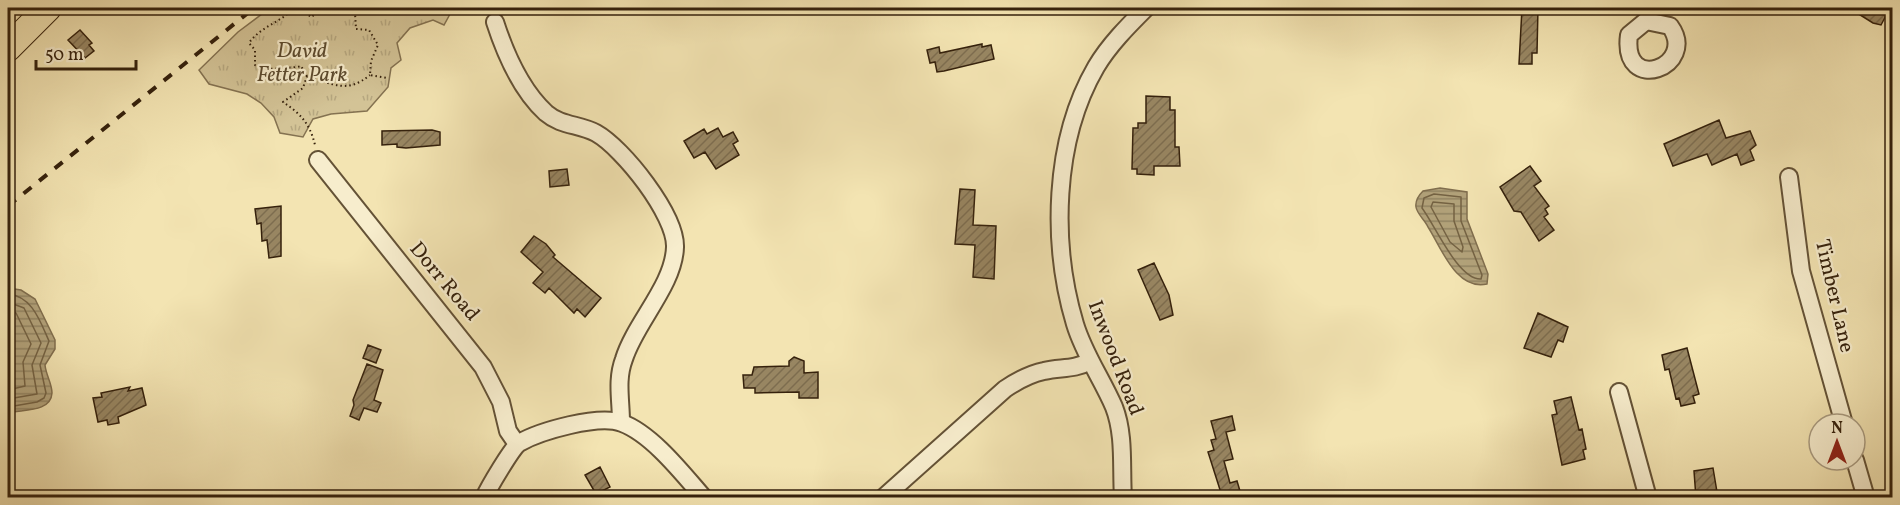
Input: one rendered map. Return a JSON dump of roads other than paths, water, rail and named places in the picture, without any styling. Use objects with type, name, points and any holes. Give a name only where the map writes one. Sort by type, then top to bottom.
[{"type":"main road","points":[[8,48],[48,8]]},
{"type":"street","name":"Inwood Road","points":[[1123,498],[1119,424],[1114,408],[1090,361],[1068,299],[1060,208],[1063,171],[1070,135],[1096,67],[1123,32],[1146,8]]},
{"type":"street","points":[[495,22],[507,52],[528,91],[559,122],[593,131],[618,149],[640,175],[673,233],[675,247],[667,275],[624,356],[618,377],[621,422]]},
{"type":"street","name":"Dorr Road","points":[[318,160],[483,367],[501,402],[508,431],[517,444]]},
{"type":"street","name":"Timber Lane","points":[[1789,177],[1801,271],[1841,412]]},
{"type":"street","points":[[883,498],[1005,389],[1024,376],[1045,370],[1078,368],[1090,361]]},
{"type":"street","points":[[1619,392],[1648,498]]},
{"type":"street","points":[[484,498],[517,444],[574,423],[621,422],[638,432],[666,456],[704,498]]},
{"type":"street","points":[[1858,472],[1866,498]]},
{"type":"water","points":[[1440,188],[1467,192],[1467,219],[1488,274],[1487,284],[1467,281],[1458,274],[1444,256],[1418,212],[1416,202],[1423,191]]},
{"type":"water","points":[[8,288],[21,290],[35,299],[55,340],[55,349],[45,365],[52,390],[47,404],[34,409],[8,413]]},
{"type":"railway","points":[[8,206],[254,8]]},
{"type":"park label","name":"David Fetter Park","points":[[302,63]]}]
